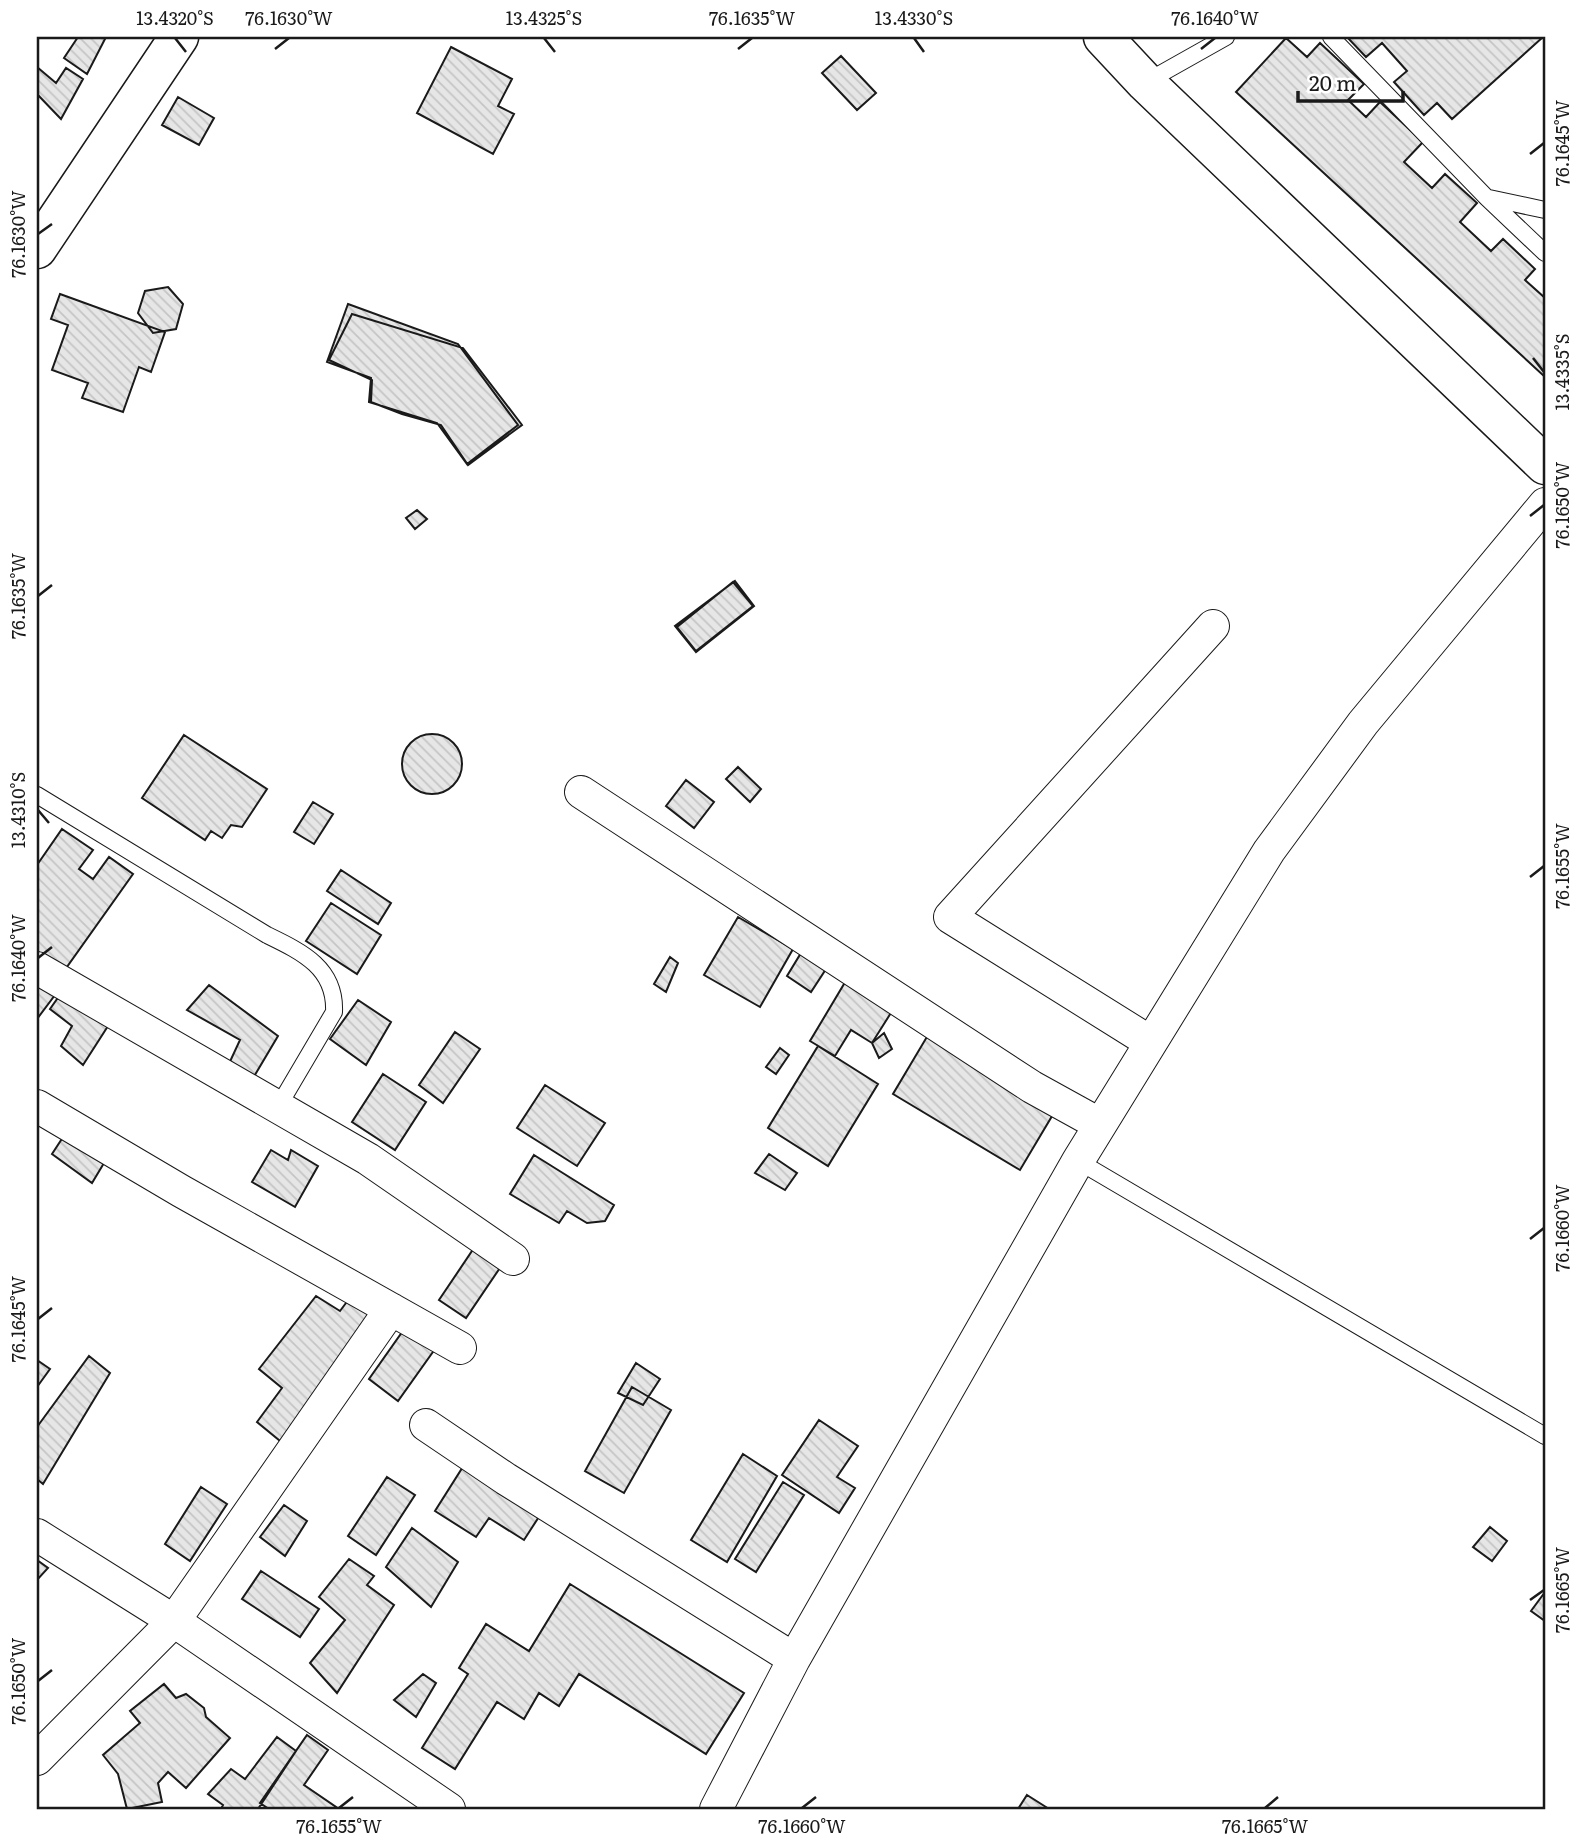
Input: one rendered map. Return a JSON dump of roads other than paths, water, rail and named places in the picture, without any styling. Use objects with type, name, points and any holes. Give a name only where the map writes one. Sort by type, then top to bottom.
[{"type":"street","points":[[37,249],[179,37]]},
{"type":"street","points":[[1103,37],[1146,82],[1545,465]]},
{"type":"street","points":[[716,1809],[794,1659],[1099,1124],[1269,851],[1363,723],[1545,505]]},
{"type":"street","points":[[1150,1042],[950,917],[1213,626]]},
{"type":"street","points":[[580,792],[1032,1087],[1099,1124]]},
{"type":"street","points":[[37,968],[368,1158],[513,1259]]},
{"type":"street","points":[[37,1107],[460,1348]]},
{"type":"street","points":[[37,1759],[174,1621],[391,1310]]},
{"type":"street","points":[[426,1425],[506,1479],[794,1659]]},
{"type":"street","points":[[37,1535],[174,1621],[449,1809]]},
{"type":"lane","points":[[1146,82],[1226,37]]},
{"type":"lane","points":[[1331,37],[1487,198],[1545,253]]},
{"type":"lane","points":[[1487,198],[1545,210]]},
{"type":"lane","points":[[37,795],[267,935],[292,947],[324,973],[331,986],[334,1012],[278,1107]]},
{"type":"lane","points":[[1078,1161],[1545,1436]]}]
